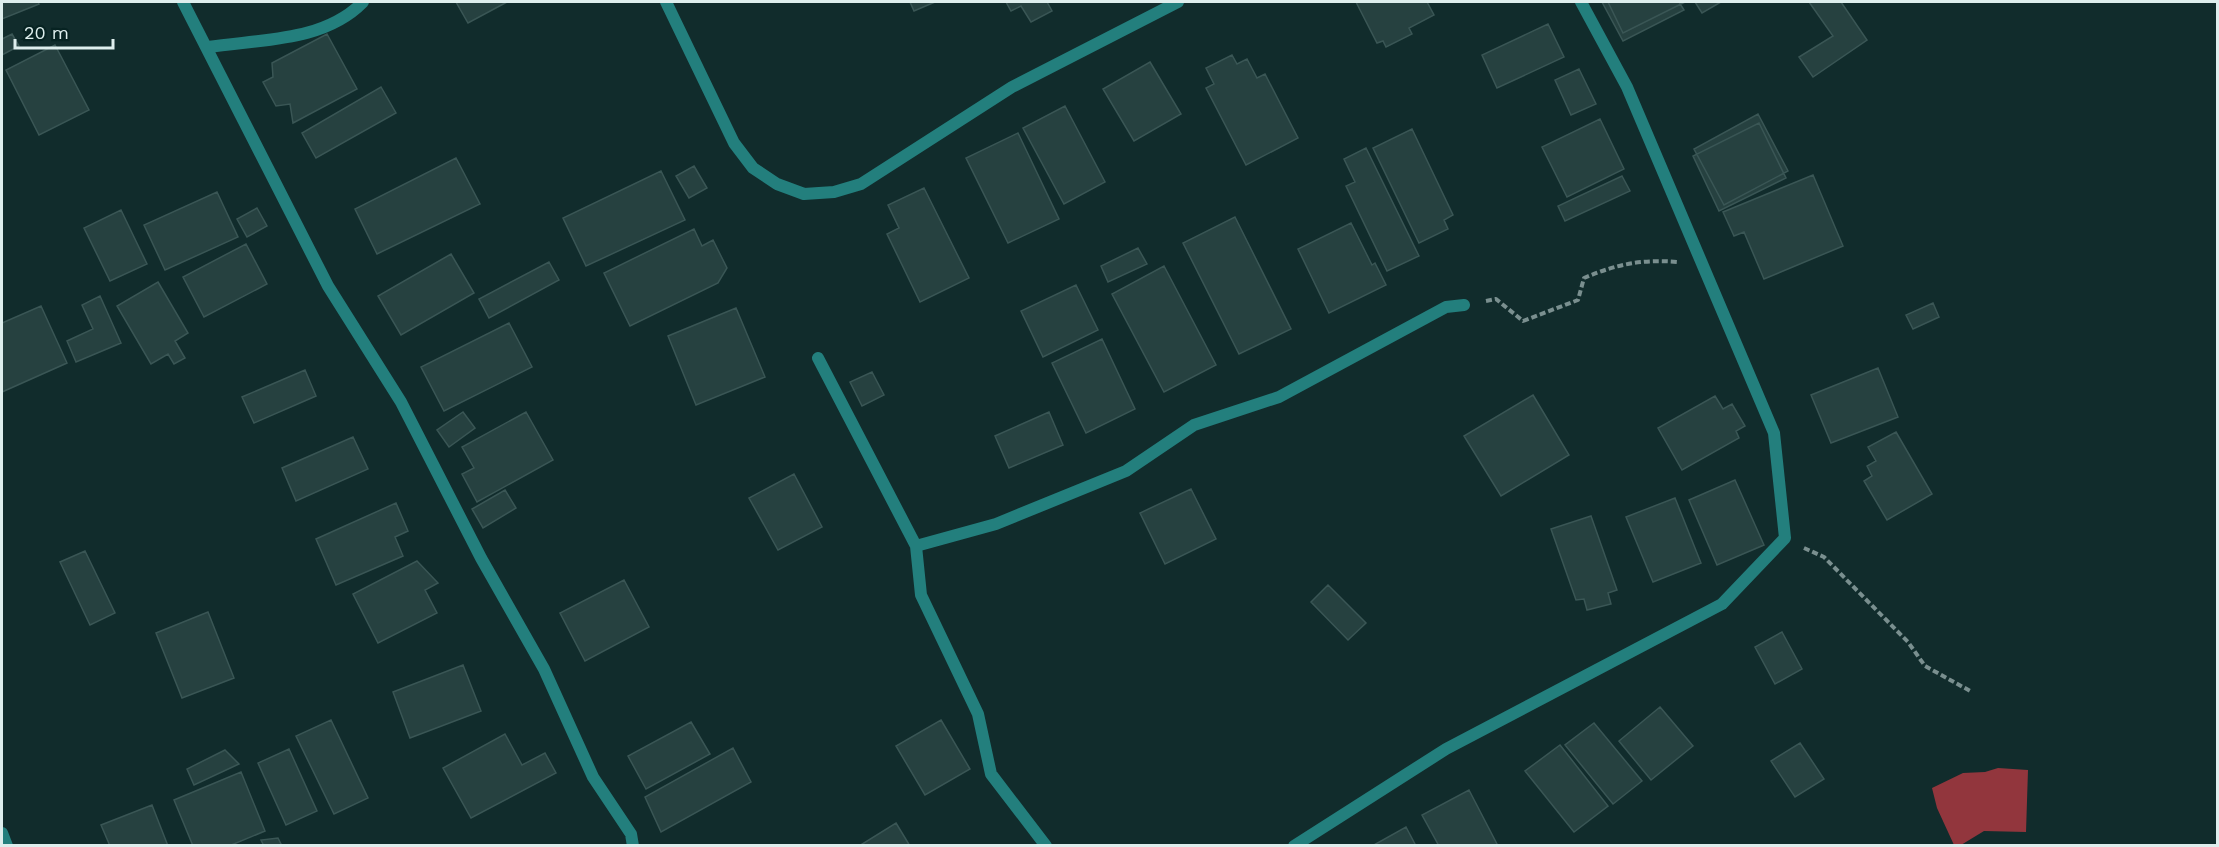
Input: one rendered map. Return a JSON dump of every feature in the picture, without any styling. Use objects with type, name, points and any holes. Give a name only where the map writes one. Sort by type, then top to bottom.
[{"type":"street","points":[[183,2],[208,47],[328,286],[401,402],[481,558],[544,669],[592,777],[631,834],[633,846]]},
{"type":"street","points":[[208,47],[300,36],[348,17],[363,2]]},
{"type":"street","points":[[666,2],[734,143],[753,168],[777,184],[804,194],[834,192],[861,184],[1012,87],[1178,2]]},
{"type":"street","points":[[1294,846],[1446,749],[1722,604],[1785,538],[1774,433],[1627,87],[1581,2]]},
{"type":"street","points":[[916,546],[996,524],[1126,471],[1194,425],[1279,397],[1446,307],[1464,305]]},
{"type":"street","points":[[818,358],[916,546],[921,595],[978,714],[991,774],[1046,846]]},
{"type":"street","points":[[2,833],[7,846]]},
{"type":"path","points":[[1464,305],[1496,300],[1523,321],[1578,300],[1584,278],[1616,264],[1657,260],[1700,263]]},
{"type":"path","points":[[1785,538],[1824,557],[1908,642],[1925,666],[1972,692]]},
{"type":"shaded area","points":[[1998,768],[2028,770],[2026,832],[1984,831],[1961,845],[1954,845],[1937,808],[1932,788],[1963,773],[1985,772]]},
{"type":"building","points":[[2,2],[38,2],[39,4],[2,19]]},
{"type":"building","points":[[456,2],[507,2],[468,23]]},
{"type":"building","points":[[910,2],[935,2],[914,11]]},
{"type":"building","points":[[1006,2],[1047,2],[1052,11],[1031,22],[1021,6],[1011,11]]},
{"type":"building","points":[[1356,2],[1427,2],[1434,15],[1409,28],[1412,34],[1386,47],[1383,41],[1377,43]]},
{"type":"building","points":[[1602,2],[1679,2],[1684,10],[1623,41]]},
{"type":"building","points":[[1608,2],[1685,2],[1623,33]]},
{"type":"building","points":[[1695,2],[1721,2],[1702,13]]},
{"type":"building","points":[[1809,2],[1841,2],[1867,40],[1813,77],[1799,57],[1833,36]]},
{"type":"building","points":[[1548,24],[1564,57],[1497,88],[1482,55]]},
{"type":"building","points":[[12,34],[19,46],[2,55],[2,39]]},
{"type":"building","points":[[327,34],[357,89],[293,123],[290,104],[276,106],[263,82],[273,77],[272,63]]},
{"type":"building","points":[[55,45],[89,110],[39,135],[6,70]]},
{"type":"building","points":[[1232,55],[1237,64],[1247,59],[1257,78],[1265,74],[1298,138],[1246,165],[1206,88],[1214,84],[1206,68]]},
{"type":"building","points":[[1150,62],[1181,114],[1134,141],[1103,89]]},
{"type":"building","points":[[1579,69],[1596,104],[1571,115],[1555,80]]},
{"type":"building","points":[[381,87],[396,113],[316,158],[302,133]]},
{"type":"building","points":[[1065,106],[1105,182],[1064,204],[1023,128]]},
{"type":"building","points":[[1758,114],[1788,171],[1724,205],[1694,149]]},
{"type":"building","points":[[1600,119],[1624,169],[1567,197],[1542,147]]},
{"type":"building","points":[[1759,123],[1786,178],[1719,211],[1693,156]]},
{"type":"building","points":[[1412,129],[1453,215],[1444,220],[1448,229],[1419,243],[1373,148]]},
{"type":"building","points":[[1018,133],[1059,219],[1008,243],[966,158]]},
{"type":"building","points":[[1366,148],[1419,256],[1387,271],[1346,186],[1355,182],[1344,159]]},
{"type":"building","points":[[456,158],[480,204],[377,254],[355,209]]},
{"type":"building","points":[[694,166],[707,188],[689,198],[676,176]]},
{"type":"building","points":[[661,171],[685,220],[586,266],[563,218]]},
{"type":"building","points":[[1813,175],[1843,246],[1764,279],[1744,232],[1734,236],[1723,212]]},
{"type":"building","points":[[1622,176],[1630,191],[1565,221],[1558,206]]},
{"type":"building","points":[[924,188],[969,278],[920,302],[887,234],[899,228],[888,205]]},
{"type":"building","points":[[217,192],[238,237],[165,270],[144,225]]},
{"type":"building","points":[[257,208],[267,226],[247,237],[237,219]]},
{"type":"building","points":[[121,210],[147,264],[110,281],[84,228]]},
{"type":"building","points":[[1235,217],[1291,329],[1239,354],[1183,243]]},
{"type":"building","points":[[1351,223],[1372,265],[1375,263],[1386,285],[1329,313],[1298,249]]},
{"type":"building","points":[[694,229],[702,246],[713,240],[727,268],[718,283],[630,326],[604,273]]},
{"type":"building","points":[[246,244],[267,284],[204,317],[183,277]]},
{"type":"building","points":[[1138,248],[1147,264],[1108,282],[1101,266]]},
{"type":"building","points":[[451,254],[474,293],[401,335],[378,296]]},
{"type":"building","points":[[549,262],[559,280],[489,318],[479,299]]},
{"type":"building","points":[[1164,266],[1216,365],[1164,392],[1112,294]]},
{"type":"building","points":[[158,282],[188,333],[175,341],[185,358],[174,364],[168,354],[151,364],[117,306]]},
{"type":"building","points":[[1076,285],[1098,330],[1043,357],[1021,311]]},
{"type":"building","points":[[100,296],[121,343],[76,362],[67,341],[93,329],[82,305]]},
{"type":"building","points":[[1933,303],[1939,317],[1913,329],[1906,315]]},
{"type":"building","points":[[41,306],[67,363],[2,392],[2,323]]},
{"type":"building","points":[[736,308],[765,377],[696,405],[668,336]]},
{"type":"building","points":[[509,323],[532,367],[444,411],[421,367]]},
{"type":"building","points":[[1102,339],[1135,409],[1086,433],[1052,363]]},
{"type":"building","points":[[1878,368],[1898,417],[1831,443],[1811,395]]},
{"type":"building","points":[[305,370],[316,396],[254,423],[242,397]]},
{"type":"building","points":[[872,372],[884,395],[862,406],[850,382]]},
{"type":"building","points":[[1533,395],[1569,455],[1501,496],[1464,436]]},
{"type":"building","points":[[1715,396],[1723,409],[1732,404],[1745,426],[1736,431],[1739,438],[1682,470],[1658,428]]},
{"type":"building","points":[[463,412],[475,428],[449,447],[437,430]]},
{"type":"building","points":[[526,412],[553,460],[477,502],[462,474],[474,468],[462,447]]},
{"type":"building","points":[[1049,412],[1063,445],[1009,468],[995,436]]},
{"type":"building","points":[[1896,432],[1932,494],[1887,520],[1864,481],[1872,476],[1867,466],[1876,461],[1868,447]]},
{"type":"building","points":[[353,437],[368,469],[296,501],[282,468]]},
{"type":"building","points":[[794,474],[822,527],[778,550],[749,498]]},
{"type":"building","points":[[1735,480],[1764,545],[1717,565],[1689,500]]},
{"type":"building","points":[[1191,489],[1216,539],[1165,564],[1140,513]]},
{"type":"building","points":[[505,490],[516,508],[483,528],[472,509]]},
{"type":"building","points":[[1675,498],[1701,563],[1653,582],[1626,517]]},
{"type":"building","points":[[396,503],[408,531],[395,537],[403,556],[336,585],[316,539]]},
{"type":"building","points":[[1591,516],[1617,590],[1608,593],[1611,604],[1587,610],[1584,599],[1576,600],[1551,529]]},
{"type":"building","points":[[85,551],[115,613],[90,625],[60,562]]},
{"type":"building","points":[[417,561],[438,583],[425,590],[437,613],[378,643],[353,594]]},
{"type":"building","points":[[624,580],[649,627],[585,661],[560,613]]},
{"type":"building","points":[[1328,585],[1366,623],[1348,640],[1311,602]]},
{"type":"building","points":[[208,612],[234,678],[182,698],[156,633]]},
{"type":"building","points":[[1782,632],[1802,669],[1775,684],[1755,647]]},
{"type":"building","points":[[463,665],[481,711],[410,738],[393,692]]},
{"type":"building","points":[[1660,707],[1693,746],[1651,780],[1619,741]]},
{"type":"building","points":[[331,720],[368,798],[334,814],[296,736]]},
{"type":"building","points":[[941,720],[970,769],[925,795],[896,746]]},
{"type":"building","points":[[691,722],[710,754],[646,789],[628,756]]},
{"type":"building","points":[[1594,723],[1642,781],[1613,804],[1565,745]]},
{"type":"building","points":[[505,734],[522,765],[545,753],[556,773],[471,818],[443,768]]},
{"type":"building","points":[[1800,743],[1824,779],[1795,797],[1771,761]]},
{"type":"building","points":[[1560,745],[1608,806],[1574,832],[1525,771]]},
{"type":"building","points":[[733,748],[751,782],[661,832],[645,797]]},
{"type":"building","points":[[289,749],[317,811],[286,825],[258,763]]},
{"type":"building","points":[[225,750],[239,764],[194,785],[187,769]]},
{"type":"building","points":[[241,772],[265,831],[229,846],[193,846],[174,800]]},
{"type":"building","points":[[1469,790],[1498,846],[1439,846],[1422,815]]},
{"type":"building","points":[[152,805],[168,846],[110,846],[101,825]]},
{"type":"building","points":[[896,823],[910,846],[859,846]]},
{"type":"building","points":[[1406,827],[1416,846],[1372,846]]},
{"type":"building","points":[[278,838],[282,846],[264,846],[261,840]]}]
